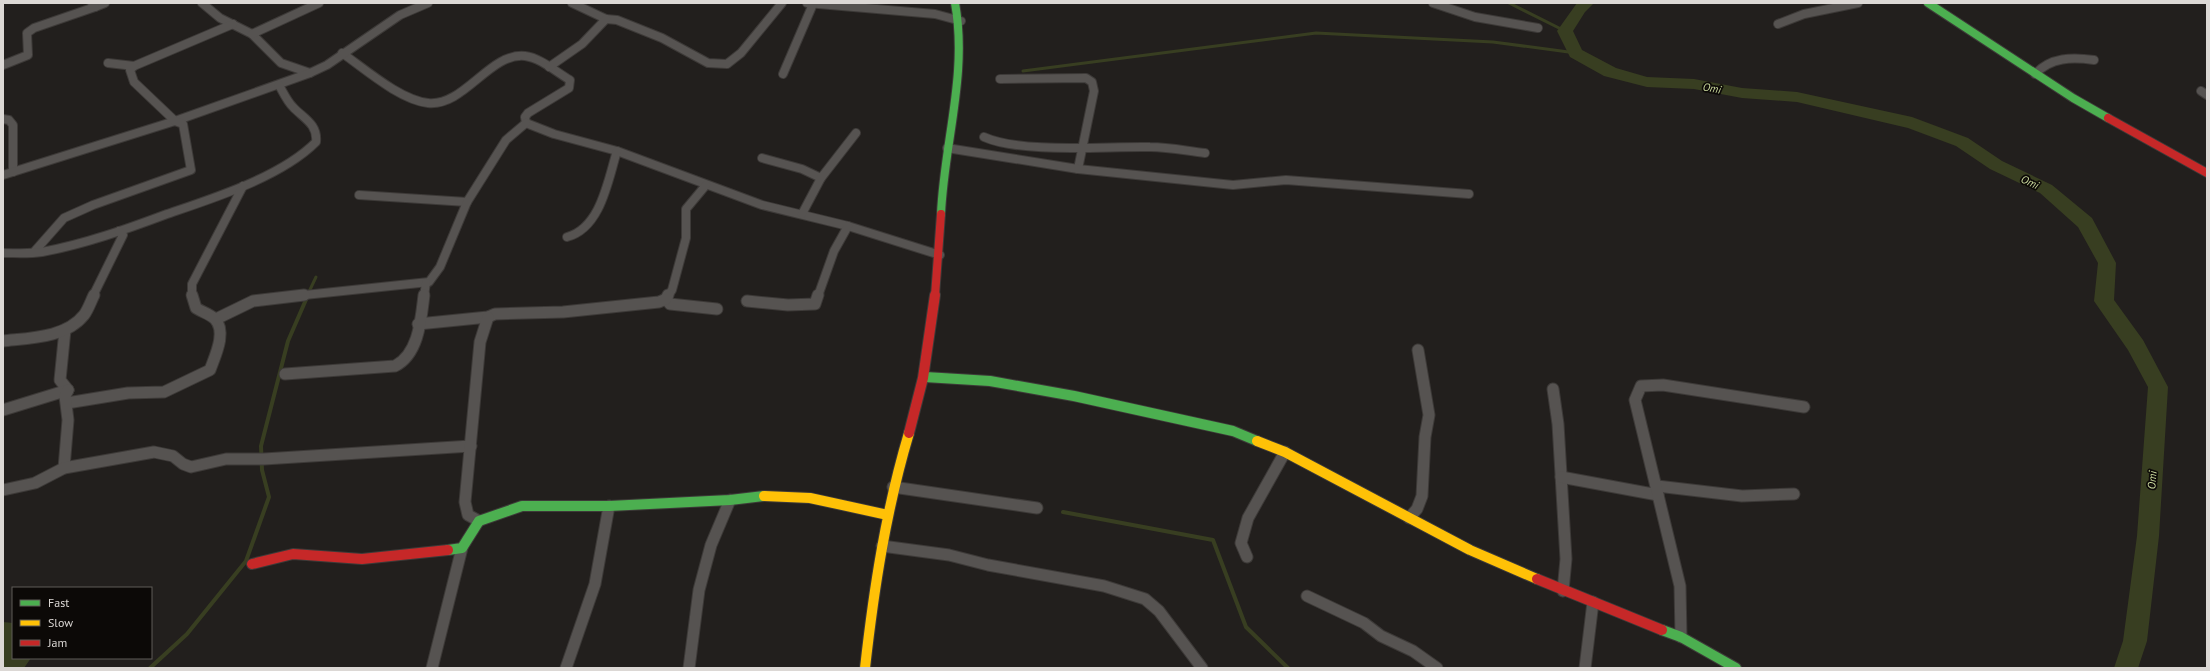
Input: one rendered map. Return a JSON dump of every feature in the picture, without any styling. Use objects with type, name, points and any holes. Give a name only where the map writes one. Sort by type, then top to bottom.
[{"type":"street","points":[[3,65],[28,55],[27,33],[34,28],[93,5],[105,3]]},
{"type":"street","points":[[202,3],[220,18],[252,34],[281,63],[310,73]]},
{"type":"street","points":[[252,34],[319,3]]},
{"type":"street","points":[[3,175],[175,121],[310,73],[327,65],[342,53],[400,15],[428,3]]},
{"type":"street","points":[[572,3],[606,19],[617,20],[662,38],[708,63],[717,65],[727,64],[743,50],[782,3]]},
{"type":"street","points":[[807,3],[935,14],[961,20]]},
{"type":"street","points":[[865,668],[873,600],[888,515],[904,447],[925,377],[935,316],[947,148],[959,91],[961,20],[955,3]]},
{"type":"street","points":[[1433,3],[1475,17],[1538,28]]},
{"type":"street","points":[[1778,24],[1804,14],[1858,3]]},
{"type":"street","points":[[1928,3],[2073,98],[2206,172]]},
{"type":"street","points":[[783,74],[813,4]]},
{"type":"street","points":[[549,67],[582,44],[606,19]]},
{"type":"street","points":[[34,252],[64,218],[93,205],[191,170],[183,124],[175,121],[134,82],[130,70],[134,66],[218,32],[233,24]]},
{"type":"street","points":[[342,53],[416,101],[431,103],[454,95],[507,60],[518,56],[525,56],[549,67],[570,80],[569,88],[528,113],[525,117],[526,123]]},
{"type":"street","points":[[2035,74],[2042,66],[2063,59],[2094,60]]},
{"type":"street","points":[[108,64],[134,66]]},
{"type":"street","points":[[1000,79],[1086,78],[1092,82],[1094,91],[1078,169]]},
{"type":"street","points":[[3,253],[42,252],[74,245],[119,231],[243,186],[303,155],[316,142],[317,133],[312,125],[291,105],[279,85]]},
{"type":"street","points":[[3,119],[9,120],[13,125],[13,172]]},
{"type":"street","points":[[526,123],[554,134],[617,151],[762,205],[848,226],[940,255]]},
{"type":"street","points":[[216,319],[253,300],[419,282],[426,283],[436,275],[467,202],[506,140],[526,123]]},
{"type":"street","points":[[802,214],[821,178],[856,133]]},
{"type":"street","points":[[984,137],[988,141],[1005,143],[1083,148],[1152,147],[1205,153]]},
{"type":"street","points":[[947,148],[1078,169],[1233,185],[1286,180],[1469,194]]},
{"type":"street","points":[[567,237],[578,234],[589,222],[602,200],[617,151]]},
{"type":"street","points":[[762,158],[806,172],[814,172],[821,178]]},
{"type":"street","points":[[418,324],[488,317],[495,314],[563,312],[666,300],[672,290],[686,238],[686,209],[706,185]]},
{"type":"street","points":[[67,403],[128,393],[164,392],[210,370],[220,340],[220,327],[216,319],[196,308],[192,296],[192,284],[243,186]]},
{"type":"street","points":[[359,196],[467,202]]},
{"type":"street","points":[[747,301],[788,305],[815,304],[834,251],[848,226]]},
{"type":"street","points":[[3,341],[32,338],[65,330],[84,315],[124,235],[119,231]]},
{"type":"street","points":[[285,374],[395,366],[403,362],[410,354],[426,296],[426,283]]},
{"type":"street","points":[[666,300],[670,304],[717,309]]},
{"type":"street","points":[[479,521],[468,514],[465,502],[480,342],[488,317]]},
{"type":"street","points":[[65,330],[60,380],[68,390]]},
{"type":"street","points":[[1409,518],[1417,509],[1422,496],[1425,438],[1429,415],[1418,350]]},
{"type":"street","points":[[925,377],[990,381],[1150,412],[1233,431],[1286,452],[1470,550],[1563,592],[1593,602],[1636,621],[1681,637],[1736,668]]},
{"type":"street","points":[[1681,637],[1680,586],[1662,518],[1658,491],[1635,400],[1641,386],[1663,385],[1804,407]]},
{"type":"street","points":[[1553,389],[1561,477],[1566,559],[1563,592]]},
{"type":"street","points":[[64,468],[68,420],[65,396],[68,390]]},
{"type":"street","points":[[3,410],[68,390]]},
{"type":"street","points":[[3,490],[35,483],[64,468],[154,452],[173,456],[182,464],[191,467],[226,459],[264,459],[471,446]]},
{"type":"street","points":[[1247,557],[1241,543],[1248,518],[1286,452]]},
{"type":"street","points":[[1561,477],[1658,491],[1738,497],[1769,497],[1794,494]]},
{"type":"street","points":[[894,487],[1037,508]]},
{"type":"street","points":[[432,668],[462,548],[479,521],[522,506],[609,506],[730,500],[776,494],[820,500],[888,515]]},
{"type":"street","points":[[689,668],[699,590],[711,545],[730,500]]},
{"type":"street","points":[[566,668],[595,584],[609,506]]},
{"type":"street","points":[[882,546],[949,555],[988,565],[1096,584],[1145,599],[1159,611],[1202,668]]},
{"type":"street","points":[[252,564],[293,554],[362,560],[462,548]]},
{"type":"street","points":[[1307,596],[1364,623],[1381,636],[1413,651],[1437,668]]},
{"type":"street","points":[[1585,668],[1593,602]]},
{"type":"shaded area","points":[[3,622],[12,623],[12,659],[30,659],[24,668],[3,668]]},
{"type":"waterway","points":[[1509,3],[1565,31]]},
{"type":"waterway","name":"Omi","points":[[1586,3],[1579,9],[1565,31],[1576,53],[1610,72],[1647,82],[1694,84],[1742,93],[1797,97],[1912,123],[1962,142],[1996,165],[2046,189],[2085,223],[2107,263],[2104,301],[2136,345],[2158,387],[2148,536],[2135,641],[2126,668]]},
{"type":"waterway","points":[[1023,71],[1316,33],[1493,42],[1576,53]]},
{"type":"waterway","points":[[307,296],[316,277]]},
{"type":"waterway","points":[[150,668],[187,634],[246,561],[269,497],[262,470],[261,446],[288,341],[308,295]]},
{"type":"waterway","points":[[1063,512],[1213,540],[1246,627],[1288,668]]},
{"type":"traffic: fast","points":[[941,214],[945,161],[959,73],[960,39],[955,3]]},
{"type":"traffic: fast","points":[[1928,3],[2073,98],[2108,118]]},
{"type":"traffic: fast","points":[[925,377],[990,381],[1074,396],[1233,431],[1257,441]]},
{"type":"traffic: fast","points":[[448,550],[462,548],[479,521],[522,506],[609,506],[730,500],[764,496]]},
{"type":"traffic: fast","points":[[1662,630],[1681,637],[1736,668]]},
{"type":"traffic: slow","points":[[865,668],[881,549],[893,491],[909,433]]},
{"type":"traffic: slow","points":[[1257,441],[1285,452],[1470,550],[1537,579]]},
{"type":"traffic: slow","points":[[764,496],[779,495],[810,498],[888,515]]},
{"type":"traffic: jam","points":[[2108,118],[2207,173]]},
{"type":"traffic: jam","points":[[909,433],[923,378],[932,324],[941,214]]},
{"type":"traffic: jam","points":[[252,564],[293,554],[362,559],[448,550]]},
{"type":"traffic: jam","points":[[1537,579],[1662,630]]}]
